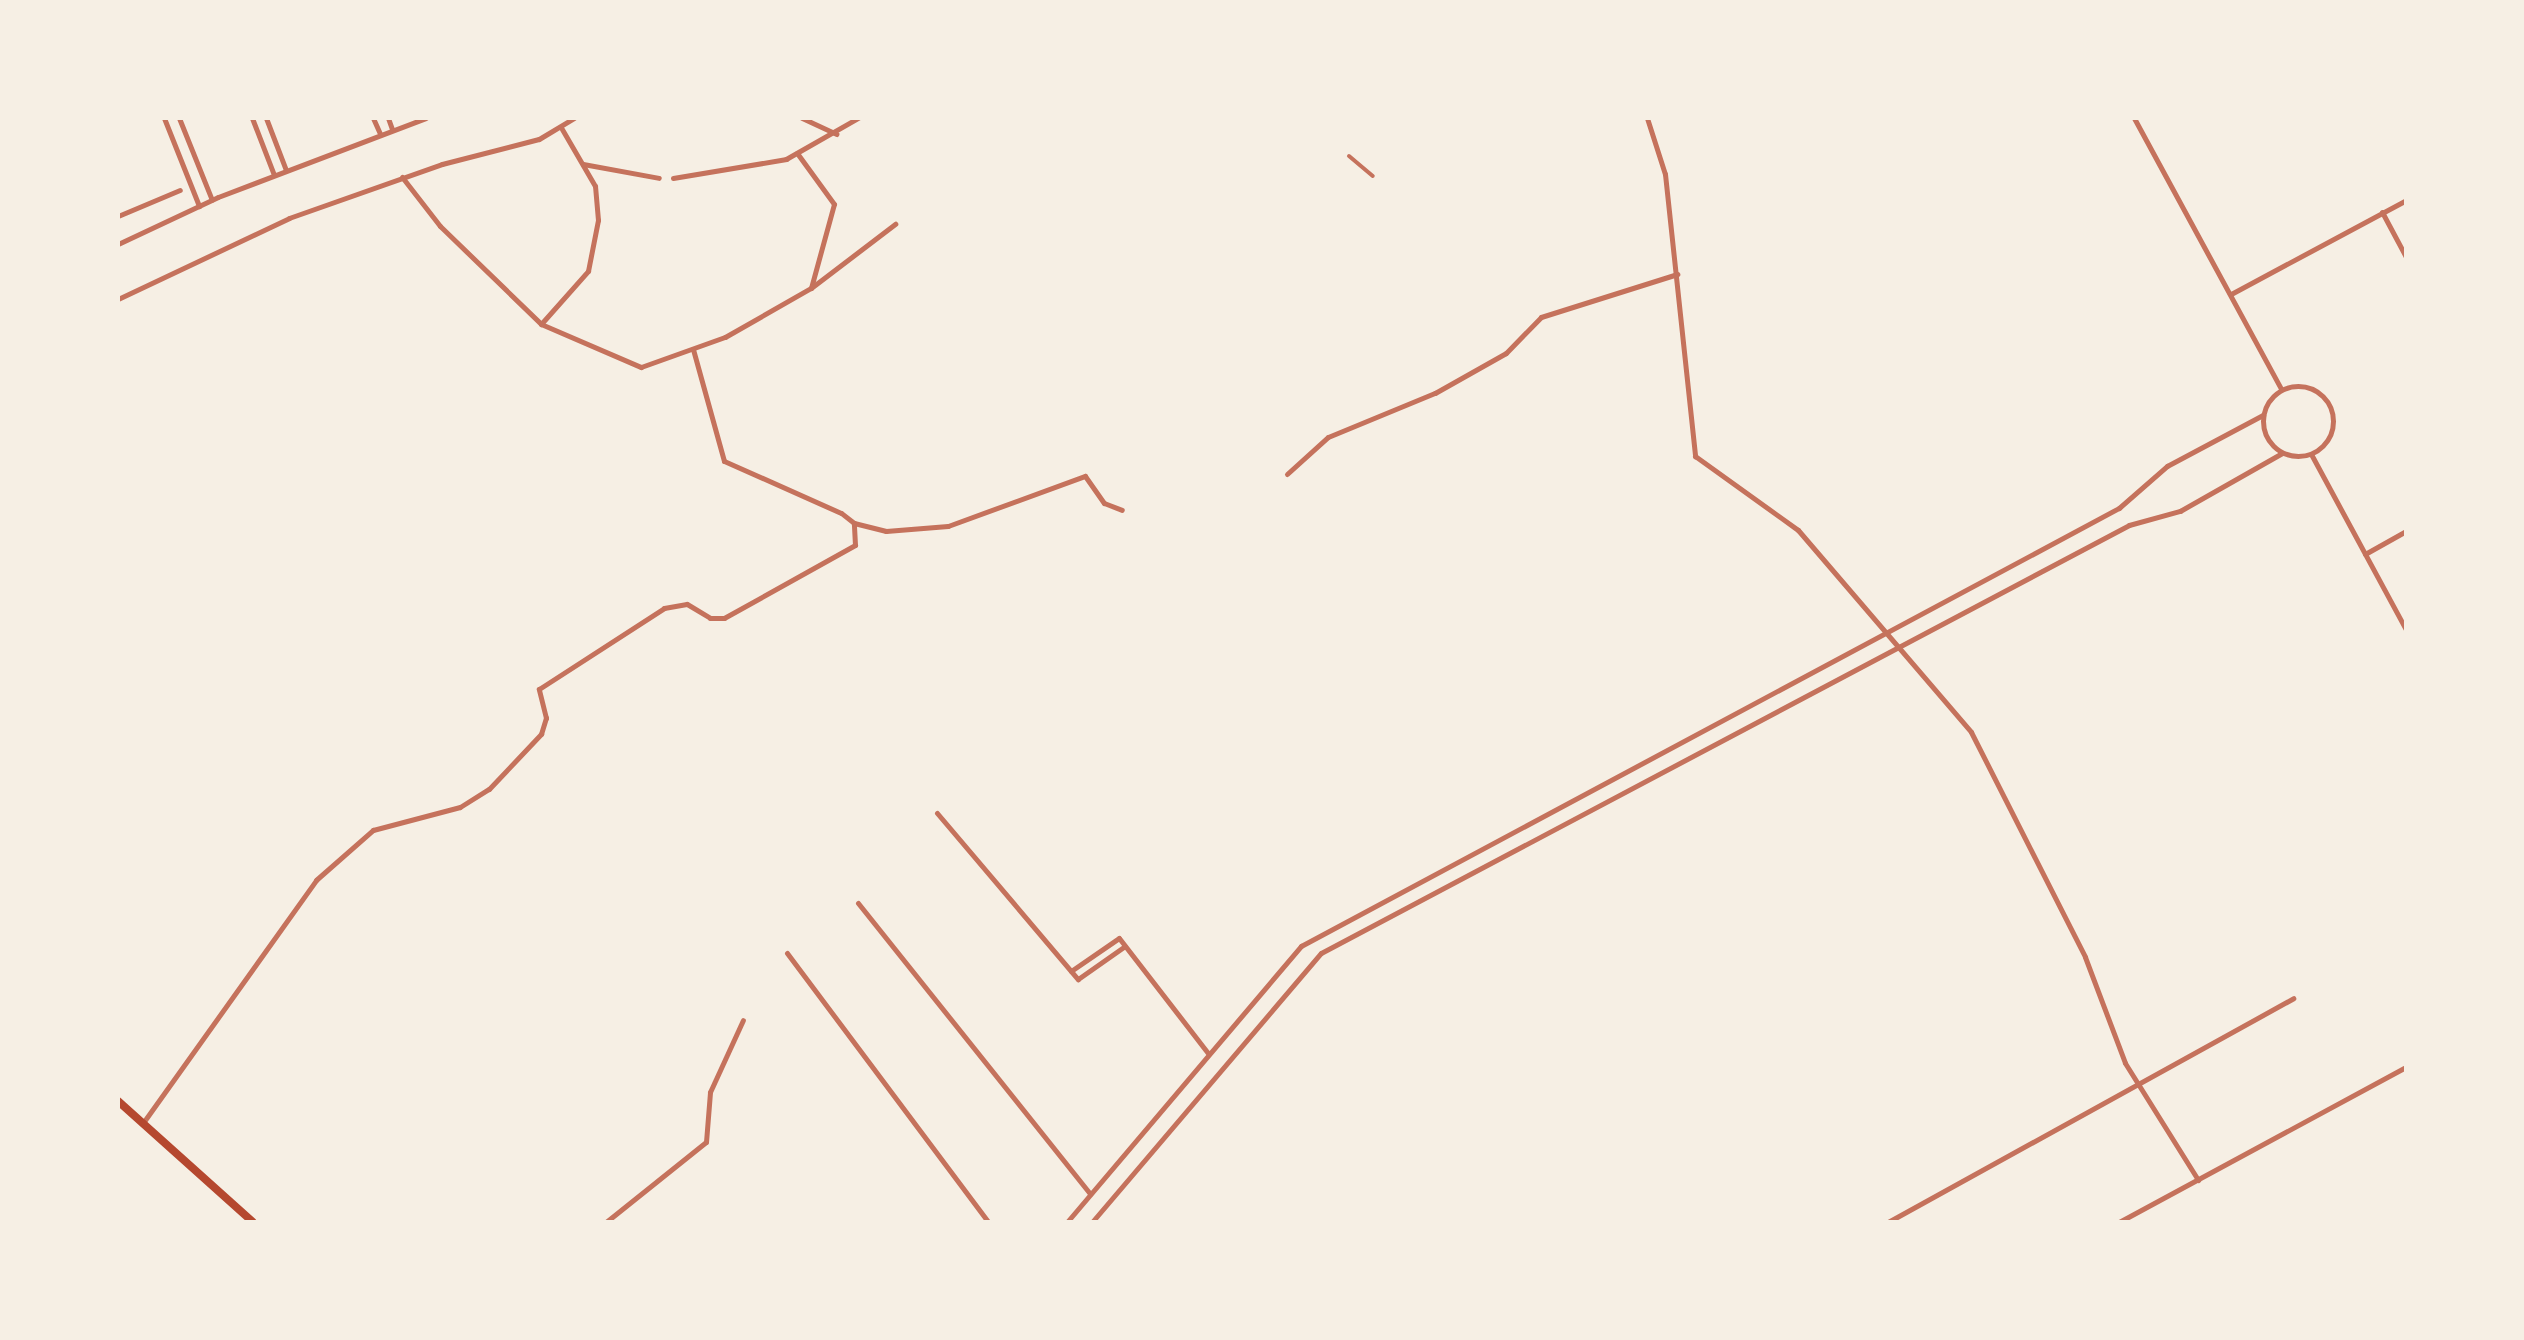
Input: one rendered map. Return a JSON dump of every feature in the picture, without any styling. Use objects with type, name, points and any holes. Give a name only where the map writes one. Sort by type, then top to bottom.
[{"type":"main road","points":[[118,1101],[144,1120],[253,1222]]},
{"type":"street","points":[[199,206],[165,120],[178,118],[212,200]]},
{"type":"street","points":[[252,118],[274,175]]},
{"type":"street","points":[[266,118],[286,170]]},
{"type":"street","points":[[374,118],[380,134]]},
{"type":"street","points":[[388,118],[392,129]]},
{"type":"street","points":[[118,244],[212,200],[426,118]]},
{"type":"street","points":[[118,298],[290,218],[402,177],[562,129],[574,118]]},
{"type":"street","points":[[802,118],[836,134]]},
{"type":"street","points":[[673,178],[798,153],[858,118]]},
{"type":"street","points":[[1647,118],[1665,174],[1695,456],[1798,530],[1971,732],[2058,899],[2138,1084],[2198,1180]]},
{"type":"street","points":[[2134,118],[2281,389]]},
{"type":"street","points":[[542,324],[582,281],[591,259],[598,196],[562,129]]},
{"type":"street","points":[[798,153],[834,204],[810,288]]},
{"type":"street","points":[[1349,156],[1373,176]]},
{"type":"street","points":[[580,164],[659,178]]},
{"type":"street","points":[[402,177],[440,226],[542,324],[634,367],[693,349],[810,288],[895,224]]},
{"type":"street","points":[[118,216],[180,190]]},
{"type":"street","points":[[2230,294],[2406,200]]},
{"type":"street","points":[[2382,212],[2406,258]]},
{"type":"street","points":[[1287,474],[1328,437],[1435,392],[1506,353],[1542,316],[1677,274]]},
{"type":"street","points":[[693,349],[724,461],[854,522],[886,531],[948,526],[1085,476],[1104,503],[1122,510]]},
{"type":"street","points":[[1092,1222],[1321,953],[2129,526],[2180,510],[2282,453],[2311,454],[2331,434],[2330,406],[2309,387],[2281,389]]},
{"type":"street","points":[[1066,1222],[1301,946],[2120,508],[2166,466],[2263,416],[2281,389]]},
{"type":"street","points":[[2263,416],[2264,430],[2282,453]]},
{"type":"street","points":[[2311,454],[2406,630]]},
{"type":"street","points":[[144,1120],[303,896],[361,837],[460,807],[489,790],[541,734],[546,718],[539,689],[654,613],[683,603],[724,618],[846,554],[855,544],[854,522]]},
{"type":"street","points":[[2365,554],[2406,531]]},
{"type":"street","points":[[937,814],[1071,971],[1084,979],[1125,946]]},
{"type":"street","points":[[858,903],[1090,1194]]},
{"type":"street","points":[[1071,971],[1112,938],[1125,946],[1208,1053]]},
{"type":"street","points":[[787,953],[988,1222]]},
{"type":"street","points":[[1888,1222],[2293,998]]},
{"type":"street","points":[[606,1222],[706,1142],[710,1092],[742,1020]]},
{"type":"street","points":[[2119,1222],[2406,1067]]}]
